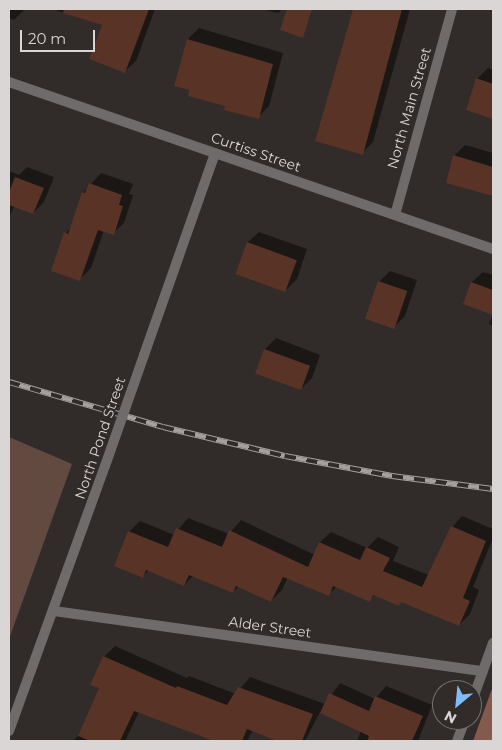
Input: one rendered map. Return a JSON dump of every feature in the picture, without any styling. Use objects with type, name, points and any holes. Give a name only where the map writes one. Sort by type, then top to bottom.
[{"type":"street","name":"North Main Street","points":[[395,215],[452,9]]},
{"type":"street","name":"Curtiss Street","points":[[9,82],[493,249]]},
{"type":"street","name":"North Pond Street","points":[[9,731],[54,611],[215,153]]},
{"type":"street","name":"Alder Street","points":[[54,611],[483,671]]},
{"type":"street","points":[[480,680],[493,643]]},
{"type":"shaded area","points":[[9,437],[72,464],[9,639]]},
{"type":"shaded area","points":[[493,686],[493,741],[473,741],[477,730],[482,730],[482,716]]},
{"type":"building","points":[[64,9],[149,9],[125,73],[89,59],[102,25],[63,13]]},
{"type":"building","points":[[287,9],[312,9],[303,38],[280,30]]},
{"type":"building","points":[[353,9],[402,9],[363,155],[315,141]]},
{"type":"building","points":[[187,39],[273,64],[259,119],[224,110],[225,106],[188,96],[189,90],[174,86]]},
{"type":"building","points":[[476,78],[493,84],[493,119],[466,110]]},
{"type":"building","points":[[453,155],[493,167],[493,196],[446,183]]},
{"type":"building","points":[[15,177],[44,188],[33,214],[9,205],[9,192]]},
{"type":"building","points":[[89,183],[122,195],[119,205],[123,206],[114,235],[98,230],[80,281],[51,271],[64,232],[68,234],[82,192],[85,193]]},
{"type":"building","points":[[247,242],[297,260],[285,292],[235,274]]},
{"type":"building","points":[[378,281],[407,291],[394,329],[365,319]]},
{"type":"building","points":[[471,282],[493,290],[493,315],[463,304]]},
{"type":"building","points":[[264,349],[310,366],[301,390],[255,373]]},
{"type":"building","points":[[451,526],[486,541],[463,598],[470,601],[459,626],[401,602],[399,606],[373,595],[370,602],[333,586],[329,596],[283,577],[271,602],[236,586],[233,593],[189,575],[184,586],[146,570],[143,578],[114,566],[128,531],[168,547],[176,528],[222,547],[229,530],[308,567],[319,542],[360,560],[366,547],[390,558],[383,571],[422,587]]},
{"type":"building","points":[[103,656],[176,688],[177,686],[227,705],[238,687],[313,714],[302,741],[277,741],[247,729],[242,741],[214,741],[134,711],[120,741],[90,741],[78,736],[99,688],[90,685]]},
{"type":"building","points":[[329,693],[369,711],[375,696],[423,716],[412,741],[367,741],[369,736],[320,713]]},
{"type":"railway","points":[[9,382],[163,427],[285,456],[392,476],[493,489]]}]
